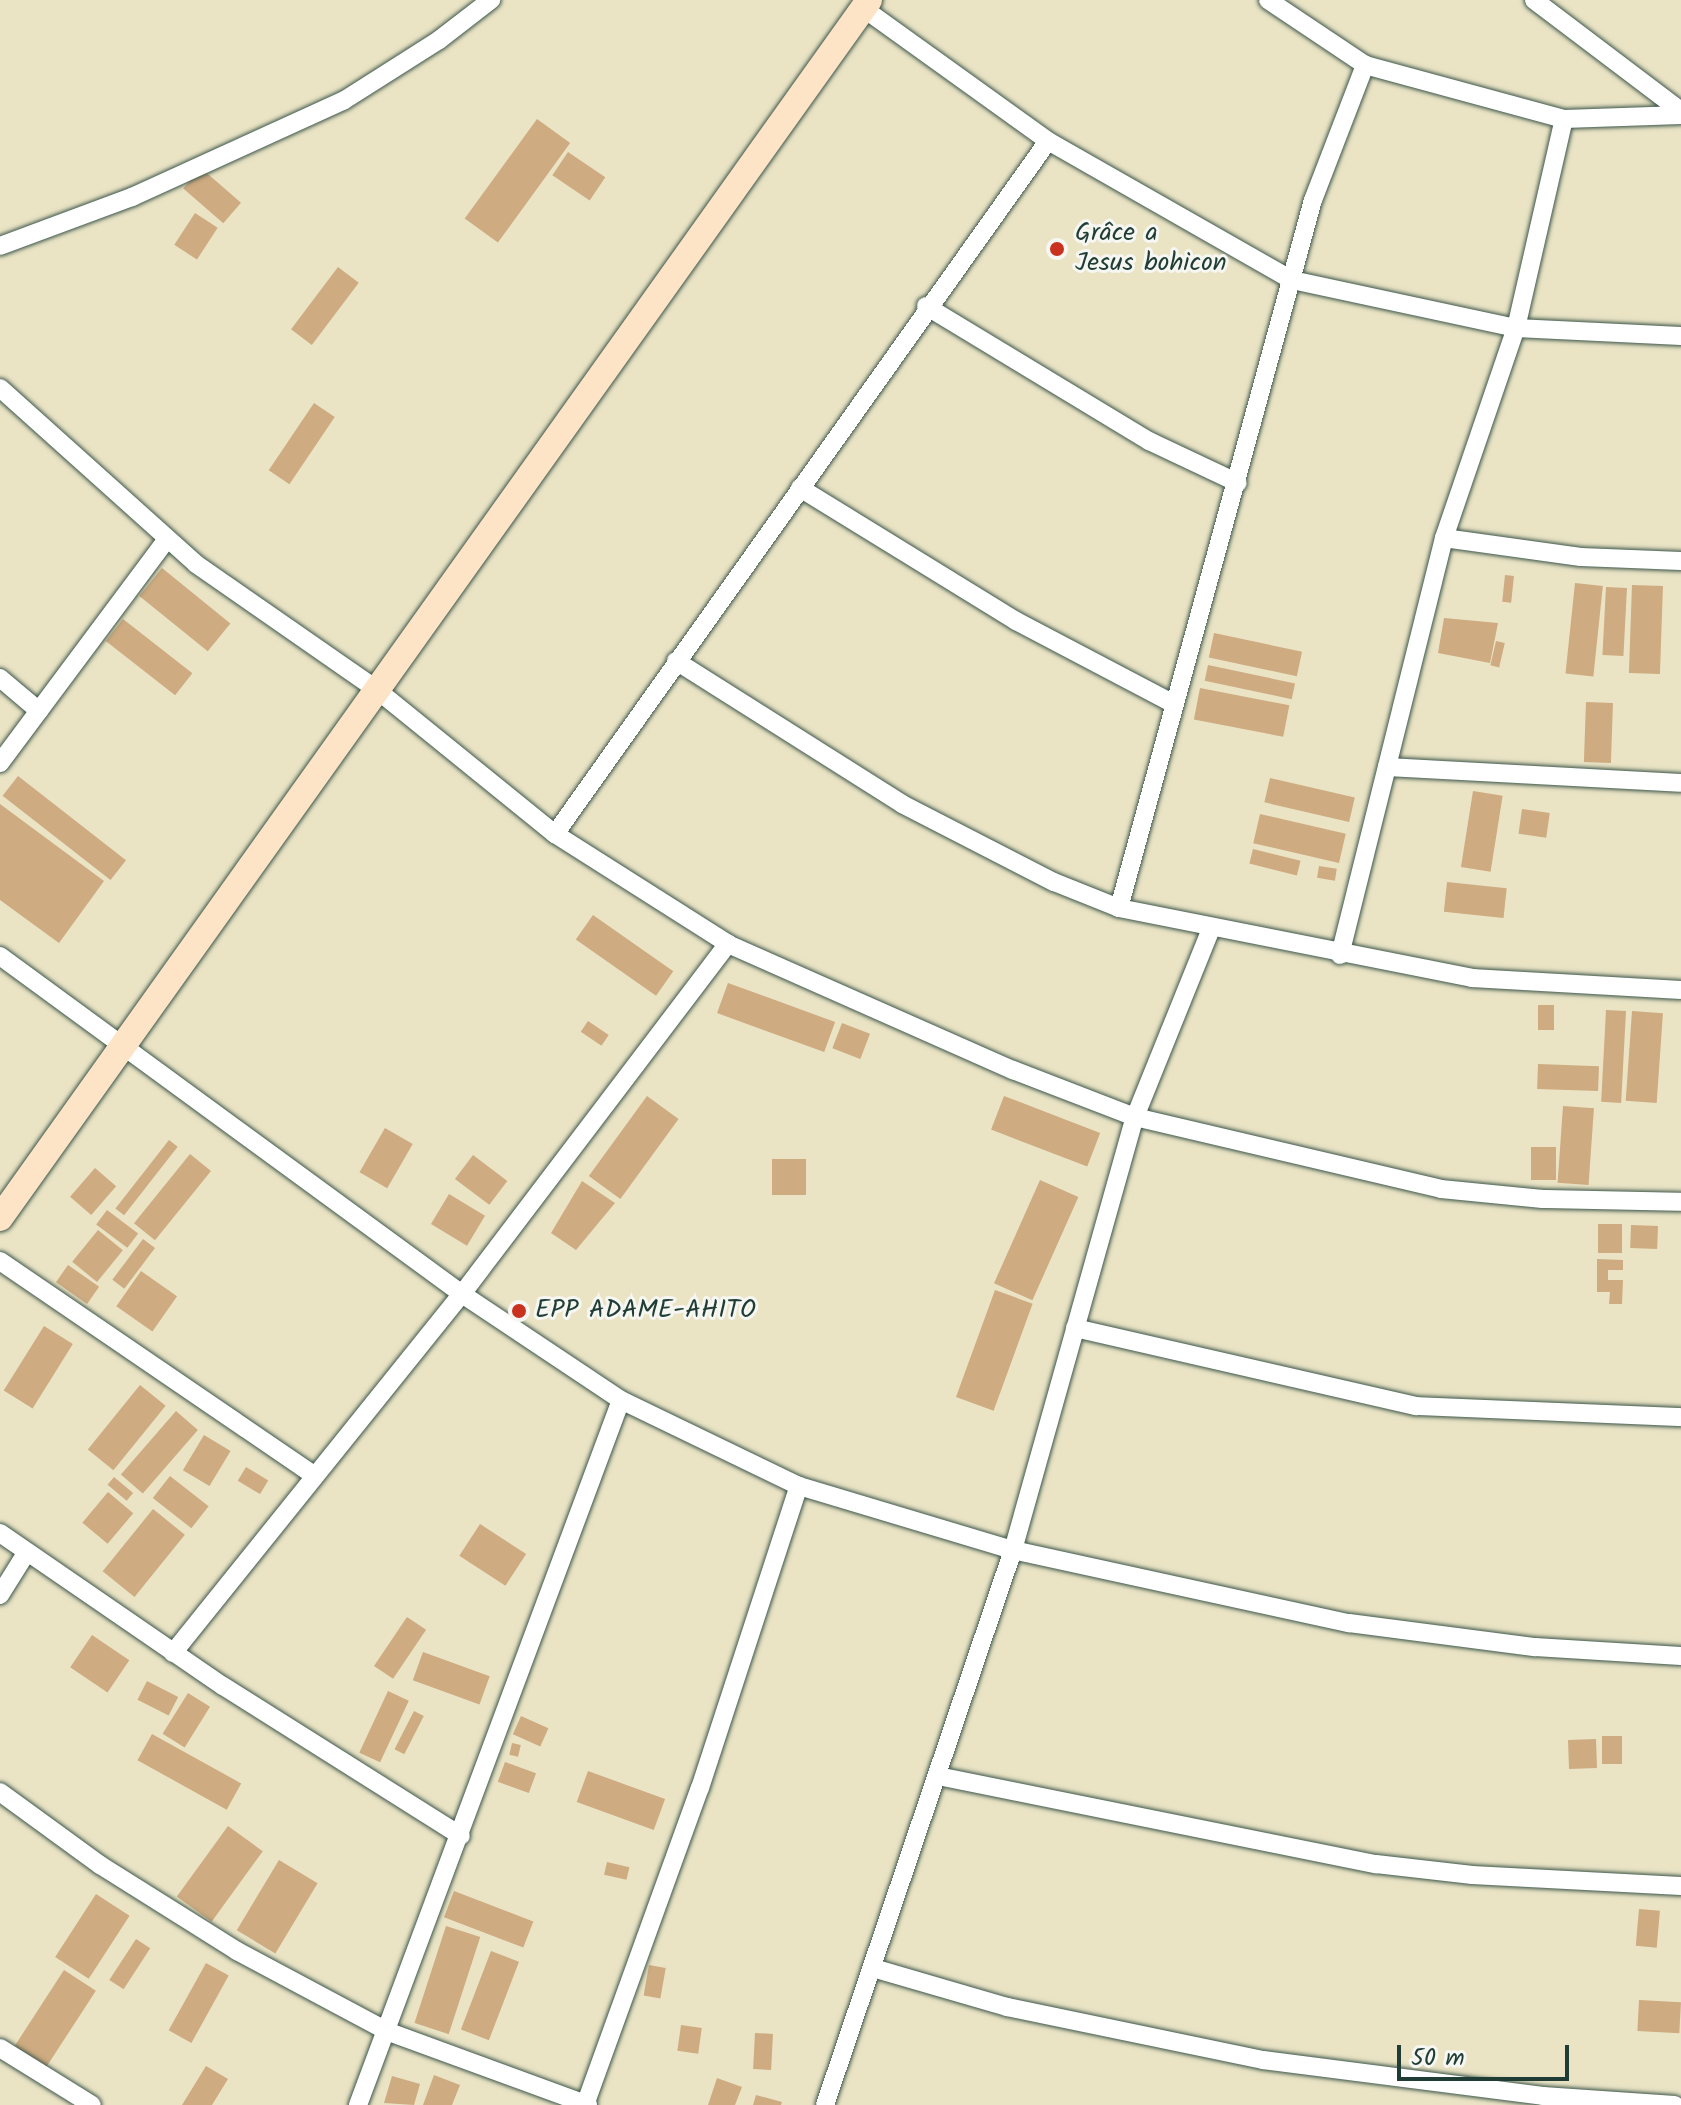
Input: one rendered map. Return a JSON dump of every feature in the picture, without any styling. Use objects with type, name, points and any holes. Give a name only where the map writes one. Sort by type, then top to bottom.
[{"type":"main road","points":[[0,1218],[867,3]]},
{"type":"street","points":[[0,246],[132,197],[343,101],[439,40],[491,0]]},
{"type":"street","points":[[1268,0],[1365,65],[1564,119],[1681,113]]},
{"type":"street","points":[[1534,0],[1681,113]]},
{"type":"street","points":[[867,3],[1048,141],[1292,280],[1516,328],[1681,336]]},
{"type":"street","points":[[1119,908],[1238,483],[1313,200],[1365,65]]},
{"type":"street","points":[[1340,955],[1444,538],[1516,328],[1564,119]]},
{"type":"street","points":[[555,834],[926,306],[1048,141]]},
{"type":"street","points":[[926,306],[1149,441],[1238,483]]},
{"type":"street","points":[[0,388],[167,539],[377,690],[555,834],[728,944],[1013,1070],[1135,1117],[1441,1189],[1543,1199],[1681,1202]]},
{"type":"street","points":[[800,488],[1016,621],[1174,704]]},
{"type":"street","points":[[1444,538],[1581,557],[1681,561]]},
{"type":"street","points":[[0,763],[167,539]]},
{"type":"street","points":[[676,661],[902,804],[1054,882],[1119,908],[1340,955],[1472,978],[1681,990]]},
{"type":"street","points":[[0,678],[39,711]]},
{"type":"street","points":[[1387,767],[1681,783]]},
{"type":"street","points":[[825,2105],[1013,1550],[1135,1117],[1211,929]]},
{"type":"street","points":[[173,1653],[462,1294],[728,944]]},
{"type":"street","points":[[0,956],[462,1294],[621,1400],[799,1486],[1013,1550],[1349,1623],[1535,1647],[1681,1656]]},
{"type":"street","points":[[0,1261],[315,1476]]},
{"type":"street","points":[[1075,1328],[1416,1406],[1681,1417]]},
{"type":"street","points":[[358,2105],[389,2032],[621,1400]]},
{"type":"street","points":[[0,1792],[100,1865],[237,1951],[389,2032],[586,2105],[700,1788],[799,1486]]},
{"type":"street","points":[[0,1533],[25,1555],[173,1653],[461,1836]]},
{"type":"street","points":[[0,1595],[25,1555]]},
{"type":"street","points":[[938,1776],[1376,1864],[1472,1875],[1681,1886]]},
{"type":"street","points":[[873,1968],[1007,2007],[1263,2060],[1543,2096],[1675,2105]]},
{"type":"street","points":[[0,2048],[92,2105]]},
{"type":"building","points":[[537,119],[570,143],[498,243],[465,219]]},
{"type":"building","points":[[568,152],[605,177],[590,200],[552,175]]},
{"type":"building","points":[[201,168],[241,203],[223,223],[183,188]]},
{"type":"building","points":[[195,213],[218,228],[197,260],[174,245]]},
{"type":"building","points":[[338,267],[359,283],[312,345],[291,329]]},
{"type":"building","points":[[314,403],[335,417],[289,484],[269,470]]},
{"type":"building","points":[[162,568],[230,623],[208,651],[139,596]]},
{"type":"building","points":[[1505,575],[1514,576],[1511,603],[1502,602]]},
{"type":"building","points":[[1575,583],[1603,586],[1593,676],[1565,674]]},
{"type":"building","points":[[1632,585],[1663,586],[1660,674],[1629,673]]},
{"type":"building","points":[[1606,587],[1627,588],[1623,656],[1602,655]]},
{"type":"building","points":[[1444,618],[1498,623],[1490,663],[1438,653]]},
{"type":"building","points":[[123,619],[192,673],[175,695],[106,641]]},
{"type":"building","points":[[1214,633],[1302,652],[1297,676],[1209,657]]},
{"type":"building","points":[[1496,641],[1505,643],[1499,667],[1490,665]]},
{"type":"building","points":[[1208,665],[1295,684],[1292,699],[1205,681]]},
{"type":"building","points":[[1200,688],[1289,705],[1283,737],[1194,719]]},
{"type":"building","points":[[1586,702],[1613,703],[1611,763],[1584,762]]},
{"type":"building","points":[[18,776],[126,860],[111,880],[3,796]]},
{"type":"building","points":[[1270,778],[1355,798],[1349,822],[1264,802]]},
{"type":"building","points":[[1473,791],[1503,796],[1491,872],[1461,867]]},
{"type":"building","points":[[0,804],[104,881],[59,943],[0,900]]},
{"type":"building","points":[[1522,809],[1550,813],[1546,838],[1519,834]]},
{"type":"building","points":[[1260,814],[1346,834],[1339,863],[1253,843]]},
{"type":"building","points":[[1253,849],[1301,861],[1297,875],[1249,864]]},
{"type":"building","points":[[1319,866],[1337,869],[1335,881],[1317,878]]},
{"type":"building","points":[[1447,882],[1507,888],[1504,918],[1444,912]]},
{"type":"building","points":[[593,915],[673,971],[656,996],[576,940]]},
{"type":"building","points":[[728,983],[835,1022],[824,1052],[717,1013]]},
{"type":"building","points":[[1538,1005],[1554,1005],[1554,1030],[1538,1030]]},
{"type":"building","points":[[1606,1010],[1626,1011],[1621,1103],[1601,1102]]},
{"type":"building","points":[[1632,1011],[1663,1013],[1657,1103],[1626,1101]]},
{"type":"building","points":[[588,1021],[609,1035],[601,1046],[581,1032]]},
{"type":"building","points":[[842,1023],[870,1034],[860,1059],[832,1048]]},
{"type":"building","points":[[1538,1064],[1599,1066],[1598,1091],[1537,1089]]},
{"type":"building","points":[[647,1096],[679,1119],[620,1199],[589,1176]]},
{"type":"building","points":[[1004,1096],[1100,1133],[1087,1167],[991,1130]]},
{"type":"building","points":[[1563,1106],[1594,1108],[1589,1185],[1558,1183]]},
{"type":"building","points":[[385,1128],[413,1144],[387,1188],[360,1172]]},
{"type":"building","points":[[169,1140],[178,1147],[124,1215],[115,1209]]},
{"type":"building","points":[[1531,1147],[1556,1147],[1556,1180],[1531,1180]]},
{"type":"building","points":[[190,1154],[211,1171],[155,1240],[134,1223]]},
{"type":"building","points":[[473,1155],[507,1181],[489,1205],[455,1179]]},
{"type":"building","points":[[772,1159],[806,1159],[806,1195],[772,1195]]},
{"type":"building","points":[[95,1168],[116,1186],[91,1215],[70,1197]]},
{"type":"building","points":[[1040,1180],[1078,1197],[1032,1300],[994,1283]]},
{"type":"building","points":[[582,1181],[615,1203],[576,1250],[551,1233]]},
{"type":"building","points":[[449,1194],[485,1216],[467,1246],[431,1224]]},
{"type":"building","points":[[107,1210],[138,1233],[127,1248],[96,1224]]},
{"type":"building","points":[[1598,1224],[1622,1224],[1622,1253],[1598,1253]]},
{"type":"building","points":[[1631,1225],[1658,1226],[1657,1249],[1630,1248]]},
{"type":"building","points":[[98,1230],[123,1250],[97,1282],[72,1262]]},
{"type":"building","points":[[143,1239],[155,1248],[124,1289],[112,1280]]},
{"type":"building","points":[[1597,1259],[1623,1260],[1623,1270],[1608,1270],[1608,1280],[1623,1280],[1622,1304],[1609,1304],[1610,1292],[1597,1292]]},
{"type":"building","points":[[68,1265],[99,1287],[87,1304],[56,1282]]},
{"type":"building","points":[[141,1271],[177,1296],[152,1331],[116,1306]]},
{"type":"building","points":[[995,1290],[1033,1304],[994,1411],[956,1397]]},
{"type":"building","points":[[44,1326],[73,1344],[33,1408],[4,1390]]},
{"type":"building","points":[[140,1385],[166,1406],[113,1470],[88,1450]]},
{"type":"building","points":[[176,1411],[198,1430],[143,1493],[121,1474]]},
{"type":"building","points":[[204,1435],[231,1451],[209,1486],[183,1470]]},
{"type":"building","points":[[246,1467],[268,1480],[260,1494],[238,1481]]},
{"type":"building","points":[[170,1476],[209,1506],[191,1528],[153,1498]]},
{"type":"building","points":[[114,1477],[133,1493],[127,1501],[108,1485]]},
{"type":"building","points":[[108,1492],[133,1513],[108,1544],[82,1523]]},
{"type":"building","points":[[153,1509],[185,1535],[135,1597],[103,1571]]},
{"type":"building","points":[[480,1524],[526,1554],[505,1586],[459,1556]]},
{"type":"building","points":[[407,1617],[426,1630],[393,1679],[374,1666]]},
{"type":"building","points":[[92,1635],[129,1660],[107,1692],[70,1667]]},
{"type":"building","points":[[423,1652],[490,1676],[479,1704],[413,1680]]},
{"type":"building","points":[[147,1681],[178,1697],[169,1716],[137,1700]]},
{"type":"building","points":[[388,1691],[409,1701],[380,1762],[359,1753]]},
{"type":"building","points":[[188,1693],[210,1707],[185,1747],[163,1734]]},
{"type":"building","points":[[414,1711],[424,1716],[404,1754],[394,1749]]},
{"type":"building","points":[[521,1716],[548,1728],[540,1746],[513,1734]]},
{"type":"building","points":[[152,1734],[241,1783],[227,1810],[137,1760]]},
{"type":"building","points":[[1602,1736],[1622,1736],[1622,1764],[1602,1764]]},
{"type":"building","points":[[1596,1739],[1597,1768],[1569,1769],[1568,1740]]},
{"type":"building","points":[[512,1743],[521,1745],[518,1757],[509,1755]]},
{"type":"building","points":[[505,1762],[536,1773],[529,1793],[498,1782]]},
{"type":"building","points":[[588,1771],[665,1799],[654,1830],[577,1802]]},
{"type":"building","points":[[228,1826],[263,1851],[212,1922],[177,1896]]},
{"type":"building","points":[[279,1860],[318,1883],[275,1953],[237,1930]]},
{"type":"building","points":[[607,1862],[629,1867],[626,1880],[604,1875]]},
{"type":"building","points":[[454,1891],[533,1921],[523,1948],[444,1917]]},
{"type":"building","points":[[96,1894],[130,1916],[89,1979],[55,1957]]},
{"type":"building","points":[[1639,1909],[1660,1911],[1657,1948],[1636,1946]]},
{"type":"building","points":[[446,1926],[480,1937],[449,2034],[414,2023]]},
{"type":"building","points":[[136,1939],[150,1948],[124,1989],[109,1980]]},
{"type":"building","points":[[491,1951],[519,1962],[489,2040],[461,2029]]},
{"type":"building","points":[[206,1963],[229,1976],[191,2043],[169,2030]]},
{"type":"building","points":[[649,1965],[666,1968],[660,1998],[644,1996]]},
{"type":"building","points":[[64,1970],[96,1991],[46,2068],[14,2047]]},
{"type":"building","points":[[1639,2000],[1681,2002],[1679,2033],[1637,2031]]},
{"type":"building","points":[[681,2025],[702,2028],[698,2054],[677,2051]]},
{"type":"building","points":[[755,2033],[773,2034],[771,2070],[753,2069]]},
{"type":"building","points":[[206,2066],[228,2079],[212,2105],[182,2105]]},
{"type":"building","points":[[434,2075],[460,2085],[452,2105],[423,2105]]},
{"type":"building","points":[[392,2076],[420,2084],[414,2105],[384,2103]]},
{"type":"building","points":[[717,2078],[742,2087],[735,2105],[708,2105]]},
{"type":"building","points":[[756,2095],[782,2102],[781,2105],[753,2105]]},
{"type":"place","name":"Grâce a Jesus bohicon","points":[[1057,249]]},
{"type":"place","name":"EPP ADAME-AHITO","points":[[519,1311]]}]
